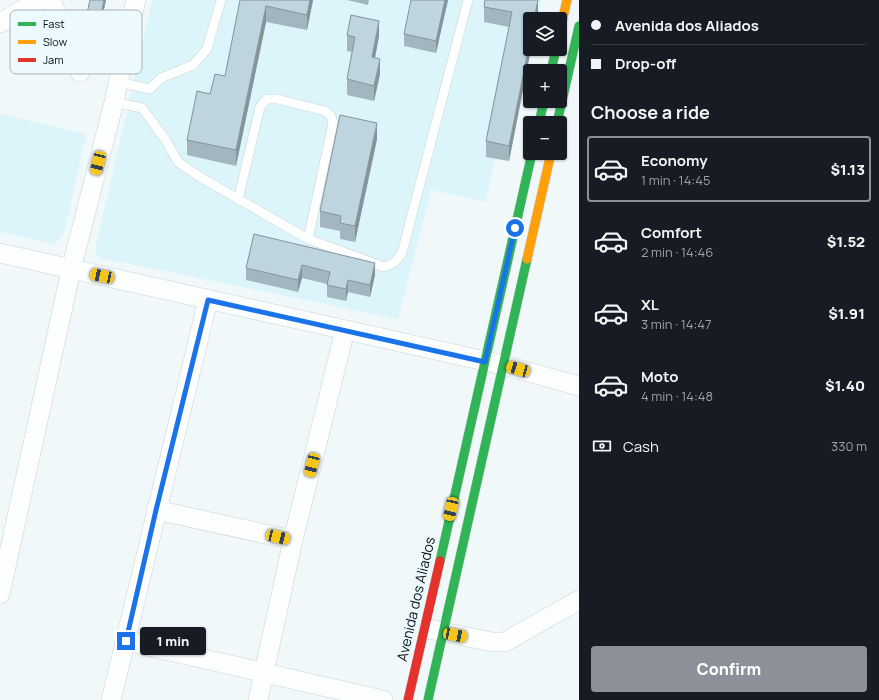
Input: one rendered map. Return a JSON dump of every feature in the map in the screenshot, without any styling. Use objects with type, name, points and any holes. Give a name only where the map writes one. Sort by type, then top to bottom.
[{"type":"main road","points":[[564,12],[567,0]]},
{"type":"main road","points":[[559,116],[579,26]]},
{"type":"main road","name":"Avenida dos Aliados","points":[[408,700],[530,160]]},
{"type":"main road","points":[[428,700],[549,160]]},
{"type":"street","points":[[23,10],[40,0]]},
{"type":"street","points":[[51,0],[55,10]]},
{"type":"street","points":[[134,10],[136,0]]},
{"type":"street","points":[[0,23],[10,17]]},
{"type":"street","points":[[0,594],[71,270],[120,74]]},
{"type":"street","points":[[0,253],[503,365],[579,386]]},
{"type":"street","points":[[111,700],[208,300]]},
{"type":"street","points":[[258,700],[294,540],[345,330]]},
{"type":"street","points":[[156,510],[294,540]]},
{"type":"street","points":[[424,628],[492,642],[505,642],[579,600]]},
{"type":"street","points":[[126,641],[383,700]]},
{"type":"lane","points":[[118,82],[150,89],[161,78],[193,66],[207,49],[221,0]]},
{"type":"lane","points":[[114,102],[142,108],[165,139],[178,162],[238,200],[308,239],[384,267],[395,262],[402,253],[468,0]]},
{"type":"lane","points":[[238,200],[260,107],[267,99],[277,99],[325,111],[331,116],[333,123],[308,239]]},
{"type":"shaded area","points":[[152,0],[542,0],[539,12],[523,12],[523,56],[530,56],[528,64],[523,64],[523,90],[509,161],[495,159],[486,202],[431,190],[398,319],[101,258],[96,255],[95,251],[135,74],[142,74],[142,44]]},
{"type":"shaded area","points":[[0,114],[86,134],[64,233],[54,244],[0,232]]},
{"type":"building","points":[[90,0],[104,0],[102,10],[88,10]]},
{"type":"building","points":[[240,0],[310,0],[307,15],[266,6],[236,150],[187,140],[197,91],[210,94],[215,74],[225,76]]},
{"type":"building","points":[[411,0],[445,0],[436,41],[404,34]]},
{"type":"building","points":[[485,0],[538,0],[535,12],[523,12],[523,56],[527,56],[525,64],[523,64],[523,76],[509,146],[486,141],[512,12],[484,7]]},
{"type":"building","points":[[351,15],[379,21],[372,57],[380,59],[374,86],[347,79],[355,37],[347,35]]},
{"type":"building","points":[[340,115],[377,123],[355,226],[340,223],[341,216],[320,211]]},
{"type":"building","points":[[254,234],[375,263],[370,285],[348,280],[346,289],[327,285],[330,272],[302,265],[298,280],[246,268]]},
{"type":"traffic: fast","points":[[559,116],[579,26]]},
{"type":"traffic: fast","points":[[553,64],[554,56]]},
{"type":"traffic: fast","points":[[541,116],[542,108]]},
{"type":"traffic: fast","points":[[440,561],[530,160]]},
{"type":"traffic: fast","points":[[428,700],[527,259]]},
{"type":"traffic: slow","points":[[564,12],[567,0]]},
{"type":"traffic: slow","points":[[527,259],[549,160]]},
{"type":"traffic: jam","points":[[408,700],[440,561]]},
{"type":"route","points":[[126,641],[156,510],[208,300],[485,362],[515,228]]}]
